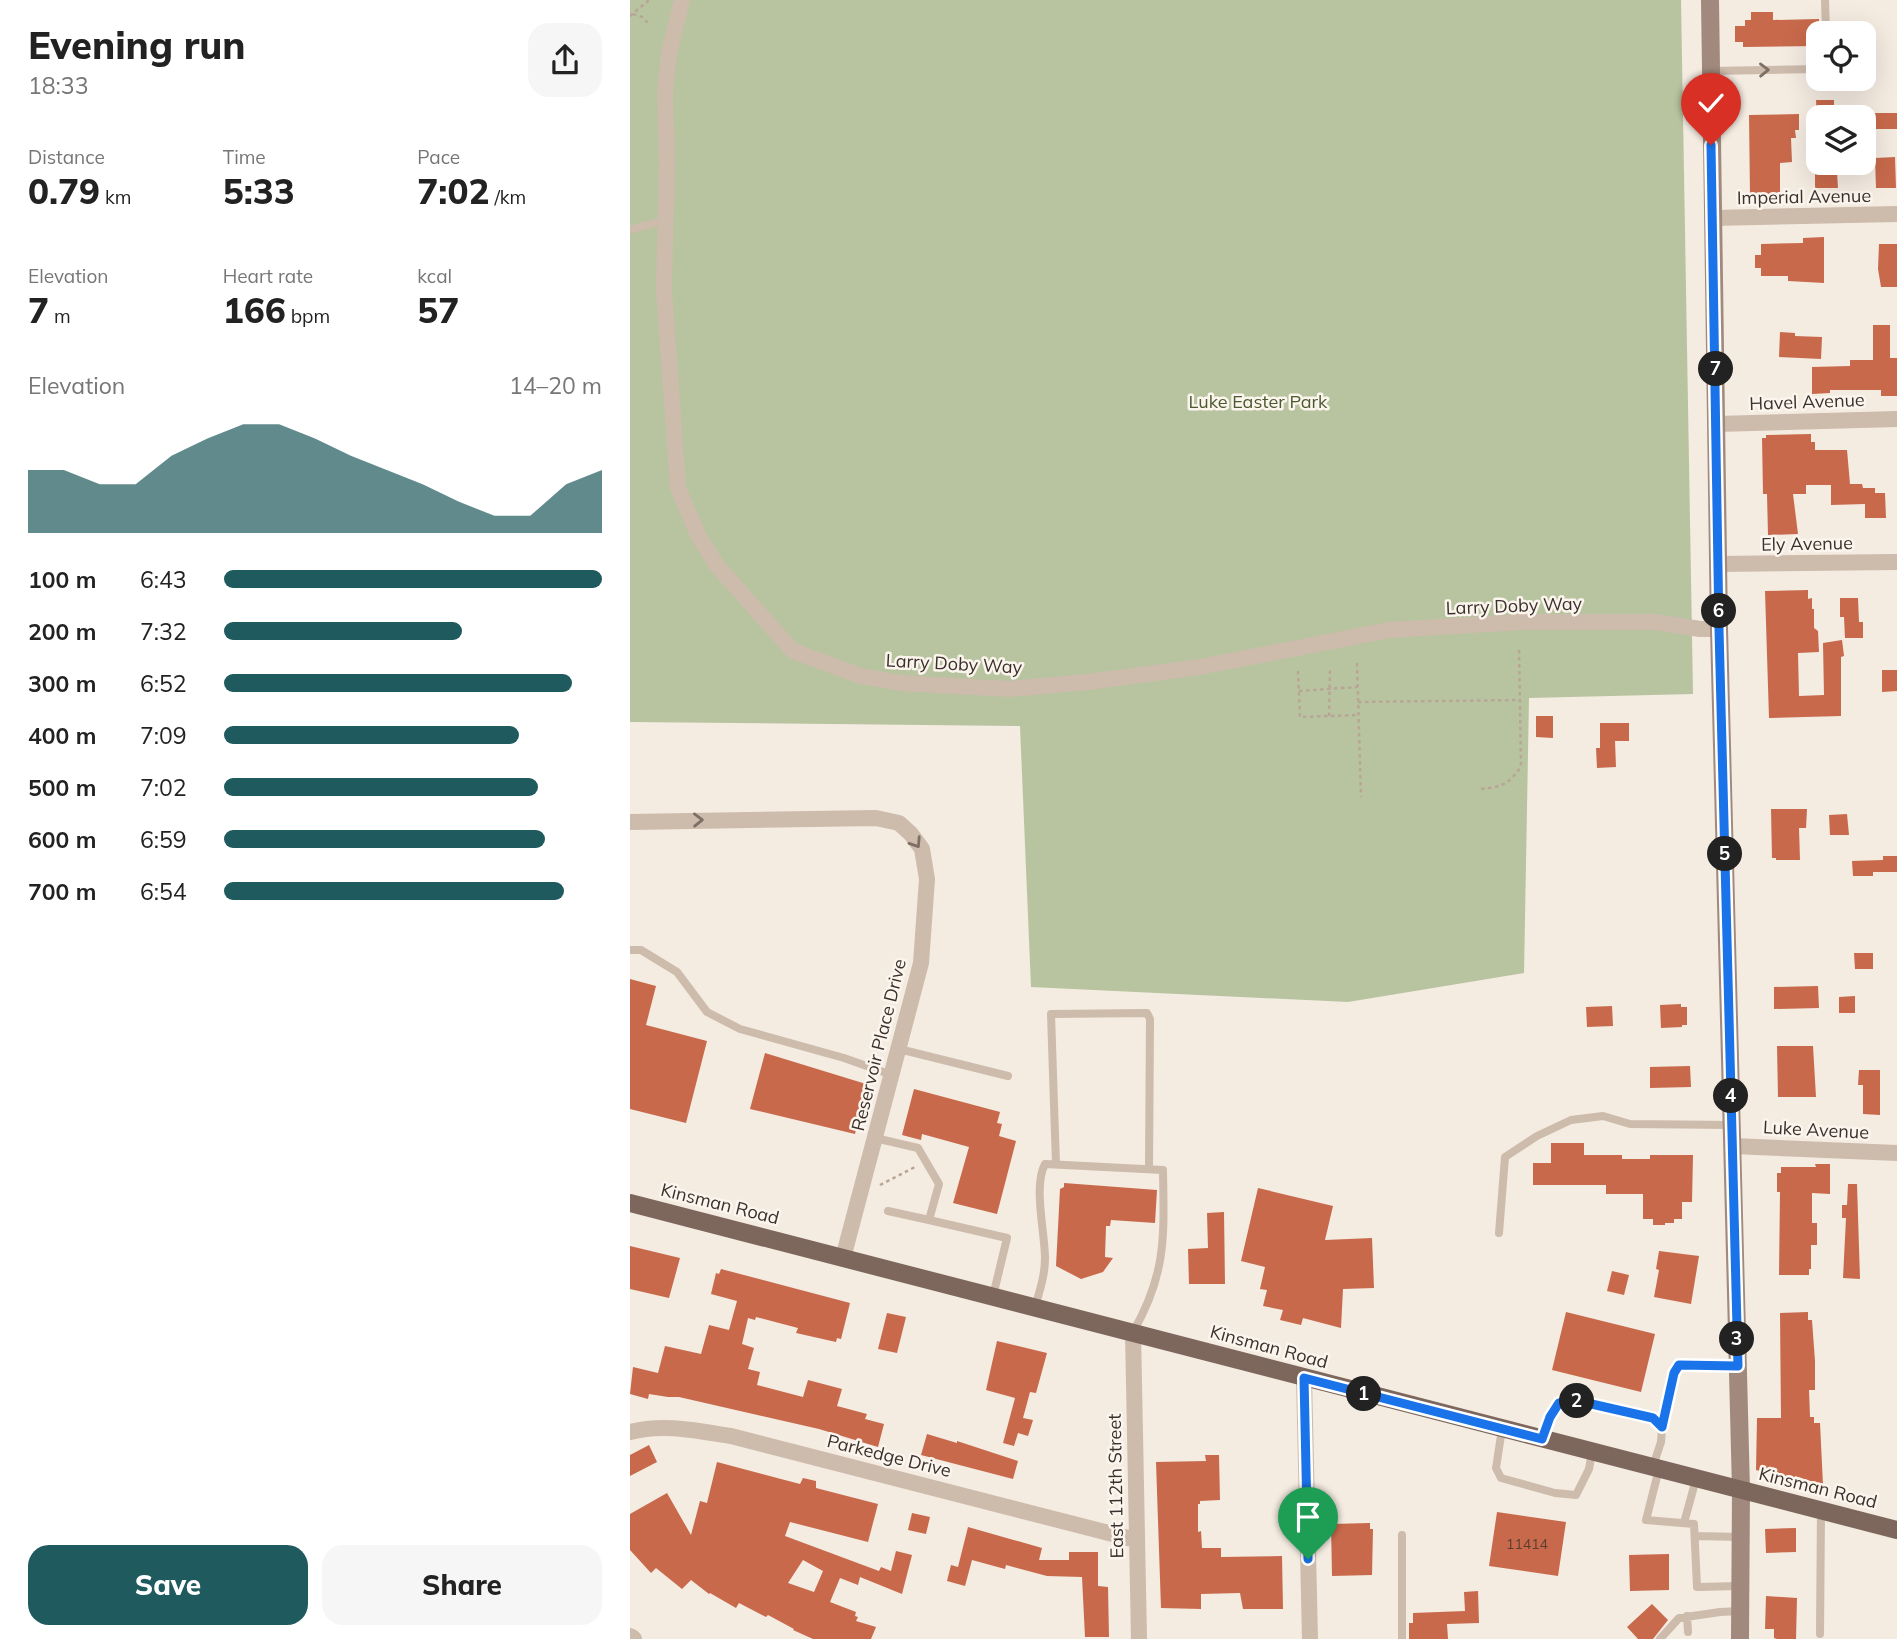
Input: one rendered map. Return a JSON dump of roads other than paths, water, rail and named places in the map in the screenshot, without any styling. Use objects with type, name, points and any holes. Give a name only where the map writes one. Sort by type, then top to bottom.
[{"type":"main road","points":[[1710,0],[1719,629],[1741,1490],[1740,1639]]},
{"type":"main road","name":"Kinsman Road","points":[[630,1203],[1897,1530]]},
{"type":"street","name":"Larry Doby Way","points":[[682,0],[669,53],[665,93],[664,290],[678,488],[699,537],[718,568],[793,651],[861,676],[900,683],[1009,689],[1200,667],[1389,630],[1534,622],[1655,622],[1719,629]]},
{"type":"street","name":"Imperial Avenue","points":[[1712,218],[1897,214]]},
{"type":"street","name":"Havel Avenue","points":[[1717,424],[1897,419]]},
{"type":"street","name":"Ely Avenue","points":[[1718,564],[1897,562]]},
{"type":"street","name":"Reservoir Place Drive","points":[[630,822],[876,818],[899,823],[922,849],[927,880],[921,963],[843,1258]]},
{"type":"street","name":"Luke Avenue","points":[[1732,1146],[1897,1153]]},
{"type":"street","name":"East 112th Street","points":[[1133,1332],[1139,1639]]},
{"type":"street","points":[[1304,1378],[1310,1639]]},
{"type":"street","name":"Parkedge Drive","points":[[630,1432],[643,1428],[680,1428],[731,1436],[1136,1540]]},
{"type":"lane","points":[[1825,0],[1826,21]]},
{"type":"lane","points":[[1710,71],[1806,69]]},
{"type":"lane","points":[[630,230],[665,219]]},
{"type":"lane","points":[[630,950],[641,950],[677,972],[707,1012],[740,1029],[844,1058],[896,1061],[1008,1076]]},
{"type":"lane","points":[[1056,1164],[1051,1014],[1147,1013],[1150,1019],[1149,1168]]},
{"type":"lane","points":[[1499,1233],[1505,1157],[1537,1136],[1571,1120],[1603,1116],[1630,1124],[1732,1125]]},
{"type":"lane","points":[[875,1138],[918,1148],[939,1184],[929,1220]]},
{"type":"lane","points":[[1035,1307],[1043,1281],[1045,1258],[1041,1184],[1045,1164],[1163,1170],[1161,1263],[1147,1307],[1133,1332]]},
{"type":"lane","points":[[888,1211],[1007,1238],[993,1296]]},
{"type":"lane","points":[[1738,1366],[1679,1365],[1674,1373],[1646,1520],[1694,1524],[1697,1587],[1740,1586]]},
{"type":"lane","points":[[1542,1439],[1550,1417],[1559,1403],[1574,1400],[1653,1418],[1662,1427]]},
{"type":"lane","points":[[1502,1429],[1496,1468],[1501,1478],[1529,1486],[1576,1495],[1589,1469],[1592,1452]]},
{"type":"lane","points":[[1684,1523],[1696,1479]]},
{"type":"lane","points":[[1820,1633],[1821,1510]]},
{"type":"lane","points":[[1402,1535],[1402,1639]]},
{"type":"lane","points":[[1695,1536],[1741,1537]]},
{"type":"lane","points":[[1660,1639],[1679,1618],[1740,1611]]},
{"type":"lane","points":[[1687,1616],[1688,1632]]},
{"type":"park label","name":"Luke Easter Park","points":[[1258,402]]}]
